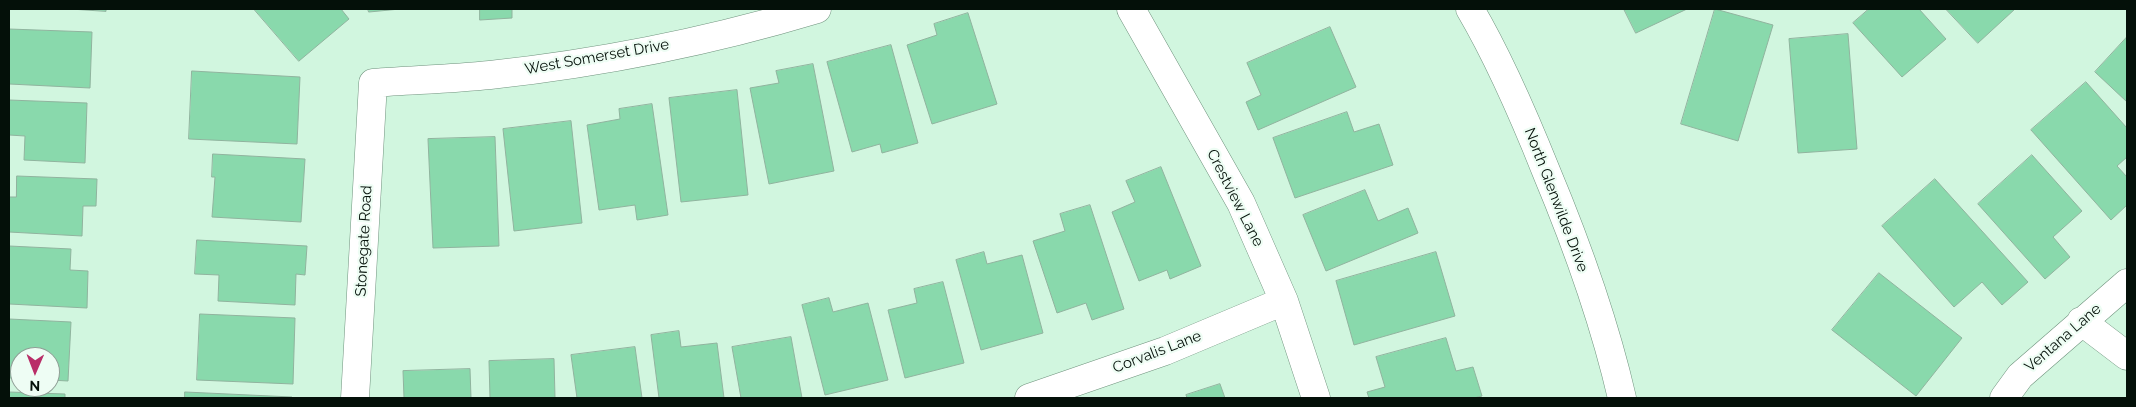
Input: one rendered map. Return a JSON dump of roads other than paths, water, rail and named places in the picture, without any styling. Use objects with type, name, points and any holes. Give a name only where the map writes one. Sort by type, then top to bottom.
[{"type":"street","name":"West Somerset Drive","points":[[373,83],[490,75],[626,55],[756,18],[817,9]]},
{"type":"street","name":"Crestview Lane","points":[[1131,9],[1241,203],[1284,301],[1316,398]]},
{"type":"street","name":"North Glenwilde Drive","points":[[1470,9],[1485,35],[1530,129],[1567,222],[1609,342],[1622,398]]},
{"type":"street","name":"Stonegate Road","points":[[355,398],[373,83]]},
{"type":"street","name":"Ventana Lane","points":[[2004,398],[2020,376],[2127,283]]},
{"type":"street","name":"Corvalis Lane","points":[[1029,398],[1165,351],[1284,301]]},
{"type":"street","points":[[2081,321],[2127,356]]}]
